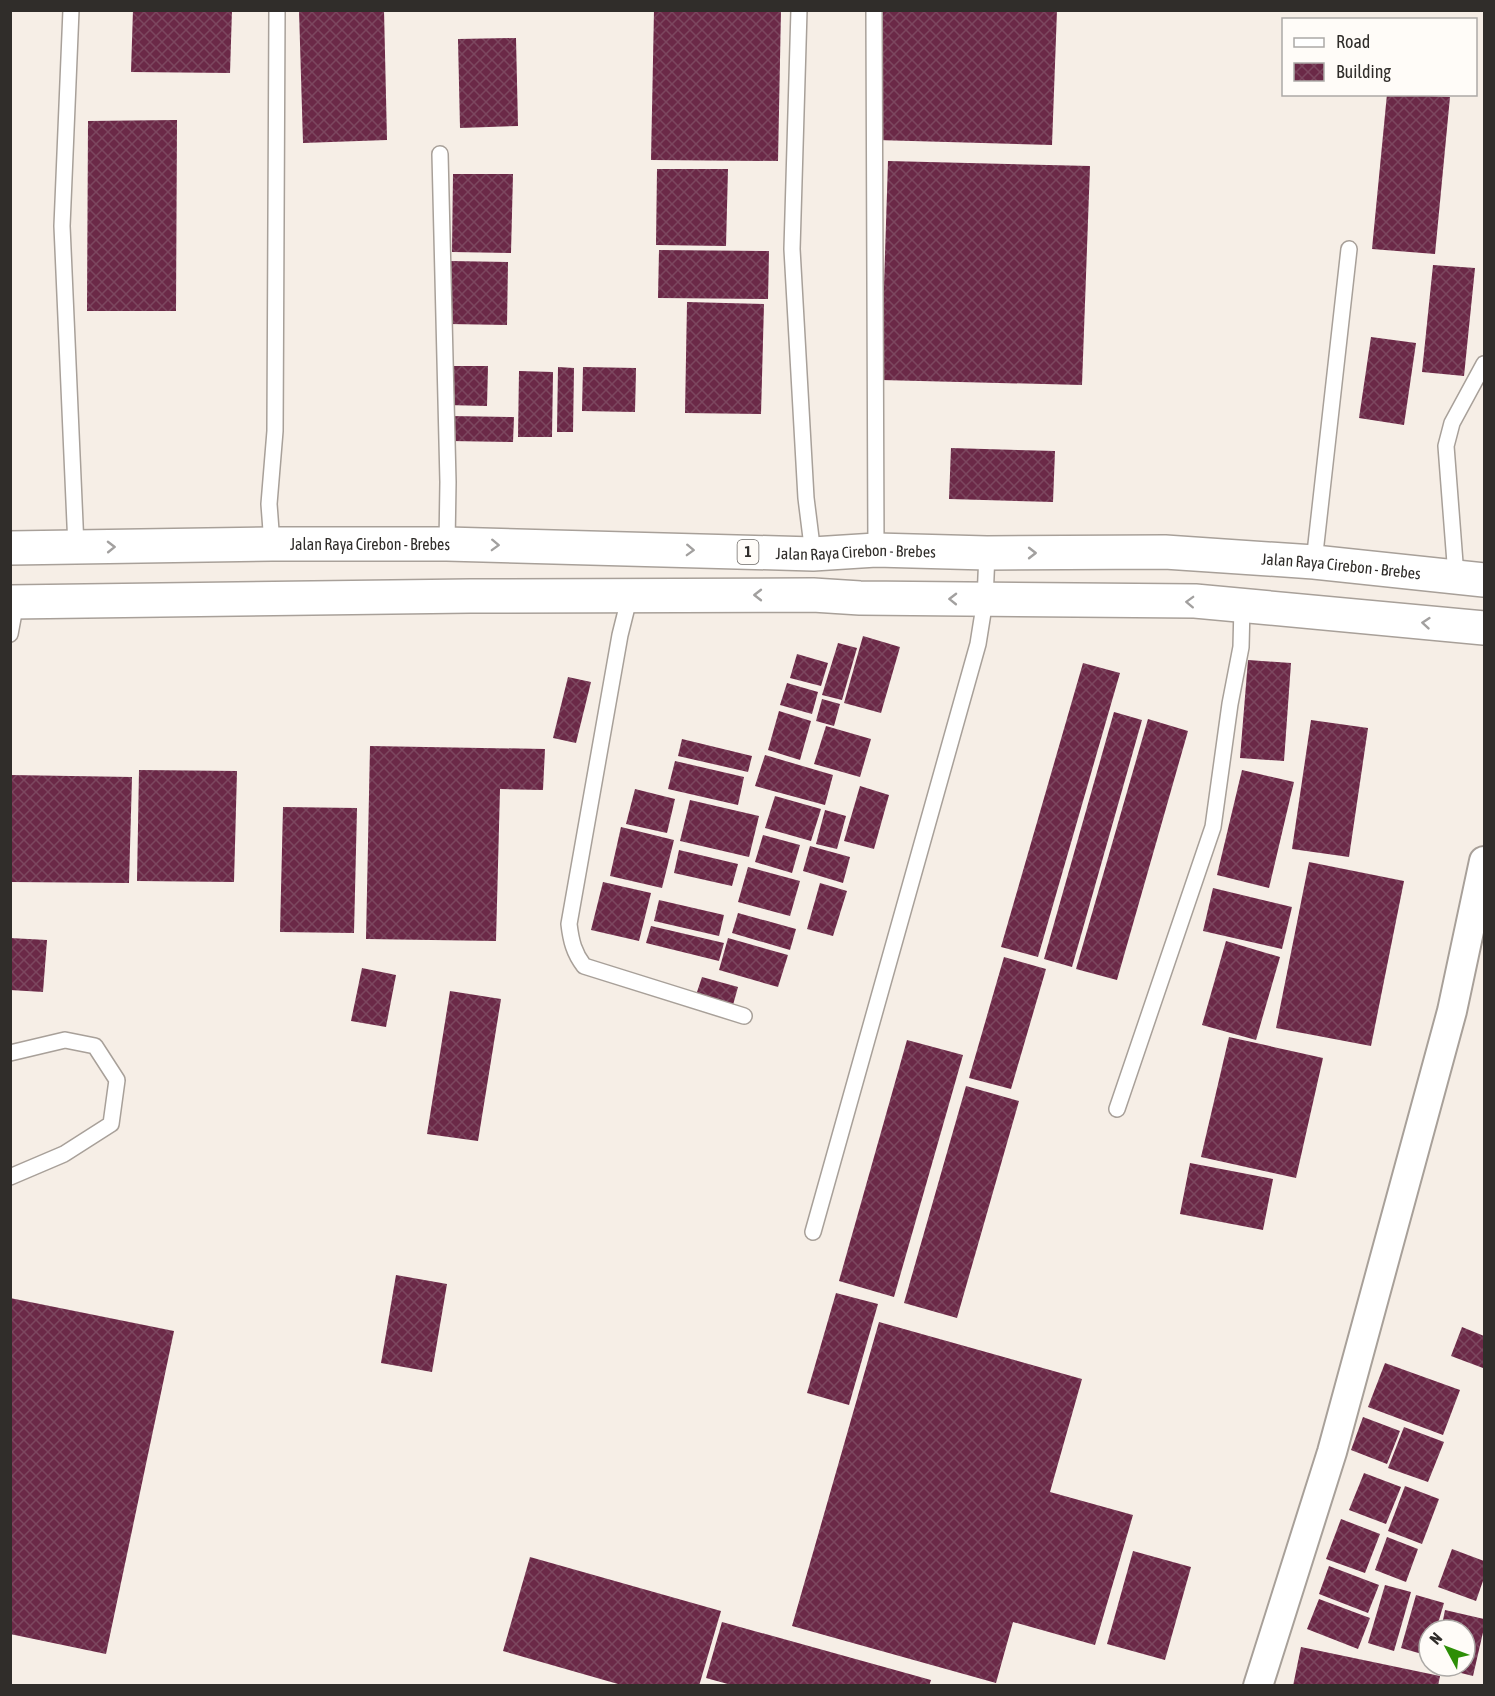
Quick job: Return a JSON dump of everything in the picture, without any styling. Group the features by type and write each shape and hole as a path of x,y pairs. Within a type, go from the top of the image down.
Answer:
{"highway":[{"name":"Jalan Raya Cirebon - Brebes","path":"10,548 447,544 813,554 876,550 987,553 1165,552 1314,562 1470,578"},
{"path":"813,554 813,595"},
{"path":"14,602 813,595 860,598 1195,602 1485,628"}],"street":[{"path":"1258,1686 1332,1452 1452,1011 1485,861"}],"lane":[{"path":"71,10 62,226 76,547"},
{"path":"272,544 269,504 275,431 277,10"},
{"path":"799,10 792,249 806,498 813,554"},
{"path":"874,10 876,550"},
{"path":"440,154 448,482 447,544"},
{"path":"1314,562 1349,249"},
{"path":"1470,578 1446,446 1452,423 1485,363"},
{"path":"813,1232 978,644 985,600 987,553"},
{"path":"630,595 620,635 568,924 571,942 584,966 744,1016"},
{"path":"10,634 14,602"},
{"path":"1118,1109 1213,827 1230,704 1241,647 1242,606"},
{"path":"10,1053 65,1040 95,1046 117,1080 111,1124 64,1154 10,1177"}],"building":[{"path":"133,10 232,10 230,73 131,72"},
{"path":"299,10 384,10 387,140 303,143"},
{"path":"654,10 781,10 778,161 651,160"},
{"path":"880,10 1057,10 1052,145 876,140"},
{"path":"516,38 518,126 460,128 458,39"},
{"path":"1387,96 1450,97 1435,254 1372,249"},
{"path":"177,120 176,311 87,311 88,121"},
{"path":"888,161 1090,166 1082,385 881,380"},
{"path":"657,169 728,169 726,246 656,245"},
{"path":"453,174 513,174 511,253 452,252"},
{"path":"659,250 769,251 768,299 658,298"},
{"path":"450,261 508,262 507,325 449,324"},
{"path":"1433,265 1475,268 1464,376 1422,372"},
{"path":"687,302 764,304 761,414 685,413"},
{"path":"1371,337 1416,343 1404,425 1359,418"},
{"path":"448,366 488,366 487,406 446,405"},
{"path":"558,367 574,368 573,432 557,432"},
{"path":"583,367 636,368 635,412 582,411"},
{"path":"519,371 553,372 552,437 518,437"},
{"path":"450,416 514,417 513,442 450,441"},
{"path":"951,448 1055,451 1053,502 949,499"},
{"path":"863,636 900,647 881,713 844,703"},
{"path":"838,643 857,648 842,700 822,695"},
{"path":"797,654 828,663 821,686 790,678"},
{"path":"1248,660 1291,663 1284,761 1240,758"},
{"path":"1083,663 1120,673 1038,957 1001,947"},
{"path":"568,677 591,682 576,743 553,738"},
{"path":"787,683 818,692 812,714 780,705"},
{"path":"822,699 840,704 834,726 816,721"},
{"path":"779,711 811,721 800,760 768,750"},
{"path":"1114,712 1142,720 1072,967 1044,959"},
{"path":"1148,719 1188,731 1117,980 1076,969"},
{"path":"1311,720 1368,728 1349,857 1292,849"},
{"path":"826,726 871,739 860,777 814,764"},
{"path":"682,739 752,756 748,772 678,756"},
{"path":"370,746 545,749 543,790 500,789 496,941 366,939"},
{"path":"765,755 833,775 825,805 755,786"},
{"path":"675,761 744,777 738,805 668,789"},
{"path":"139,770 237,771 234,882 137,881"},
{"path":"1242,770 1294,782 1269,888 1217,875"},
{"path":"10,775 132,777 129,883 10,882"},
{"path":"860,786 889,795 874,849 844,841"},
{"path":"635,789 675,799 667,833 626,824"},
{"path":"775,796 821,809 811,841 765,828"},
{"path":"690,800 759,816 749,857 680,841"},
{"path":"283,807 357,808 354,933 280,932"},
{"path":"825,810 846,816 837,849 816,844"},
{"path":"621,827 674,840 662,888 610,876"},
{"path":"763,835 800,845 792,873 755,862"},
{"path":"810,846 850,857 843,883 803,871"},
{"path":"679,850 738,864 732,886 674,873"},
{"path":"1309,862 1404,881 1371,1046 1276,1028"},
{"path":"748,867 800,881 790,916 738,902"},
{"path":"603,882 651,893 639,941 591,930"},
{"path":"820,883 847,891 833,936 807,929"},
{"path":"1213,888 1292,907 1282,949 1203,931"},
{"path":"659,900 724,915 719,936 654,921"},
{"path":"738,913 796,929 790,950 732,933"},
{"path":"651,926 724,943 719,961 646,943"},
{"path":"10,938 47,940 43,992 10,990"},
{"path":"728,938 788,955 778,987 719,970"},
{"path":"1226,941 1280,957 1256,1040 1202,1025"},
{"path":"1004,957 1046,969 1011,1089 969,1078"},
{"path":"362,968 396,975 386,1027 351,1021"},
{"path":"702,977 738,987 733,1005 696,995"},
{"path":"450,991 501,999 478,1141 427,1134"},
{"path":"1229,1037 1323,1058 1296,1178 1201,1157"},
{"path":"907,1040 963,1055 894,1297 839,1281"},
{"path":"966,1086 1019,1101 957,1318 904,1303"},
{"path":"1190,1163 1273,1179 1263,1230 1180,1214"},
{"path":"396,1275 447,1284 432,1372 381,1363"},
{"path":"836,1293 878,1304 849,1405 807,1393"},
{"path":"10,1298 174,1331 106,1654 10,1634"},
{"path":"879,1322 1082,1379 1050,1492 1133,1515 1095,1645 1013,1622 996,1683 792,1626"},
{"path":"1462,1327 1484,1336 1483,1368 1451,1356"},
{"path":"1385,1363 1460,1390 1443,1435 1368,1407"},
{"path":"1363,1417 1400,1431 1387,1464 1351,1450"},
{"path":"1404,1427 1444,1442 1428,1482 1388,1468"},
{"path":"1364,1473 1401,1487 1386,1524 1349,1510"},
{"path":"1405,1486 1439,1499 1422,1544 1388,1531"},
{"path":"1341,1519 1380,1534 1365,1573 1326,1559"},
{"path":"1387,1537 1418,1549 1406,1582 1375,1570"},
{"path":"1452,1549 1484,1561 1484,1578 1476,1601 1438,1587"},
{"path":"1133,1551 1191,1567 1165,1660 1107,1644"},
{"path":"530,1557 721,1611 699,1686 625,1686 503,1651"},
{"path":"1329,1566 1379,1585 1368,1613 1319,1594"},
{"path":"1385,1585 1411,1592 1394,1651 1368,1643"},
{"path":"1416,1595 1444,1603 1440,1618 1417,1618 1417,1653 1401,1648"},
{"path":"1319,1599 1370,1618 1358,1649 1307,1629"},
{"path":"1445,1610 1484,1619 1477,1659 1477,1618 1443,1618"},
{"path":"722,1622 931,1680 929,1686 735,1686 706,1678"},
{"path":"1301,1647 1417,1671 1417,1678 1440,1678 1438,1686 1293,1686"}]}
